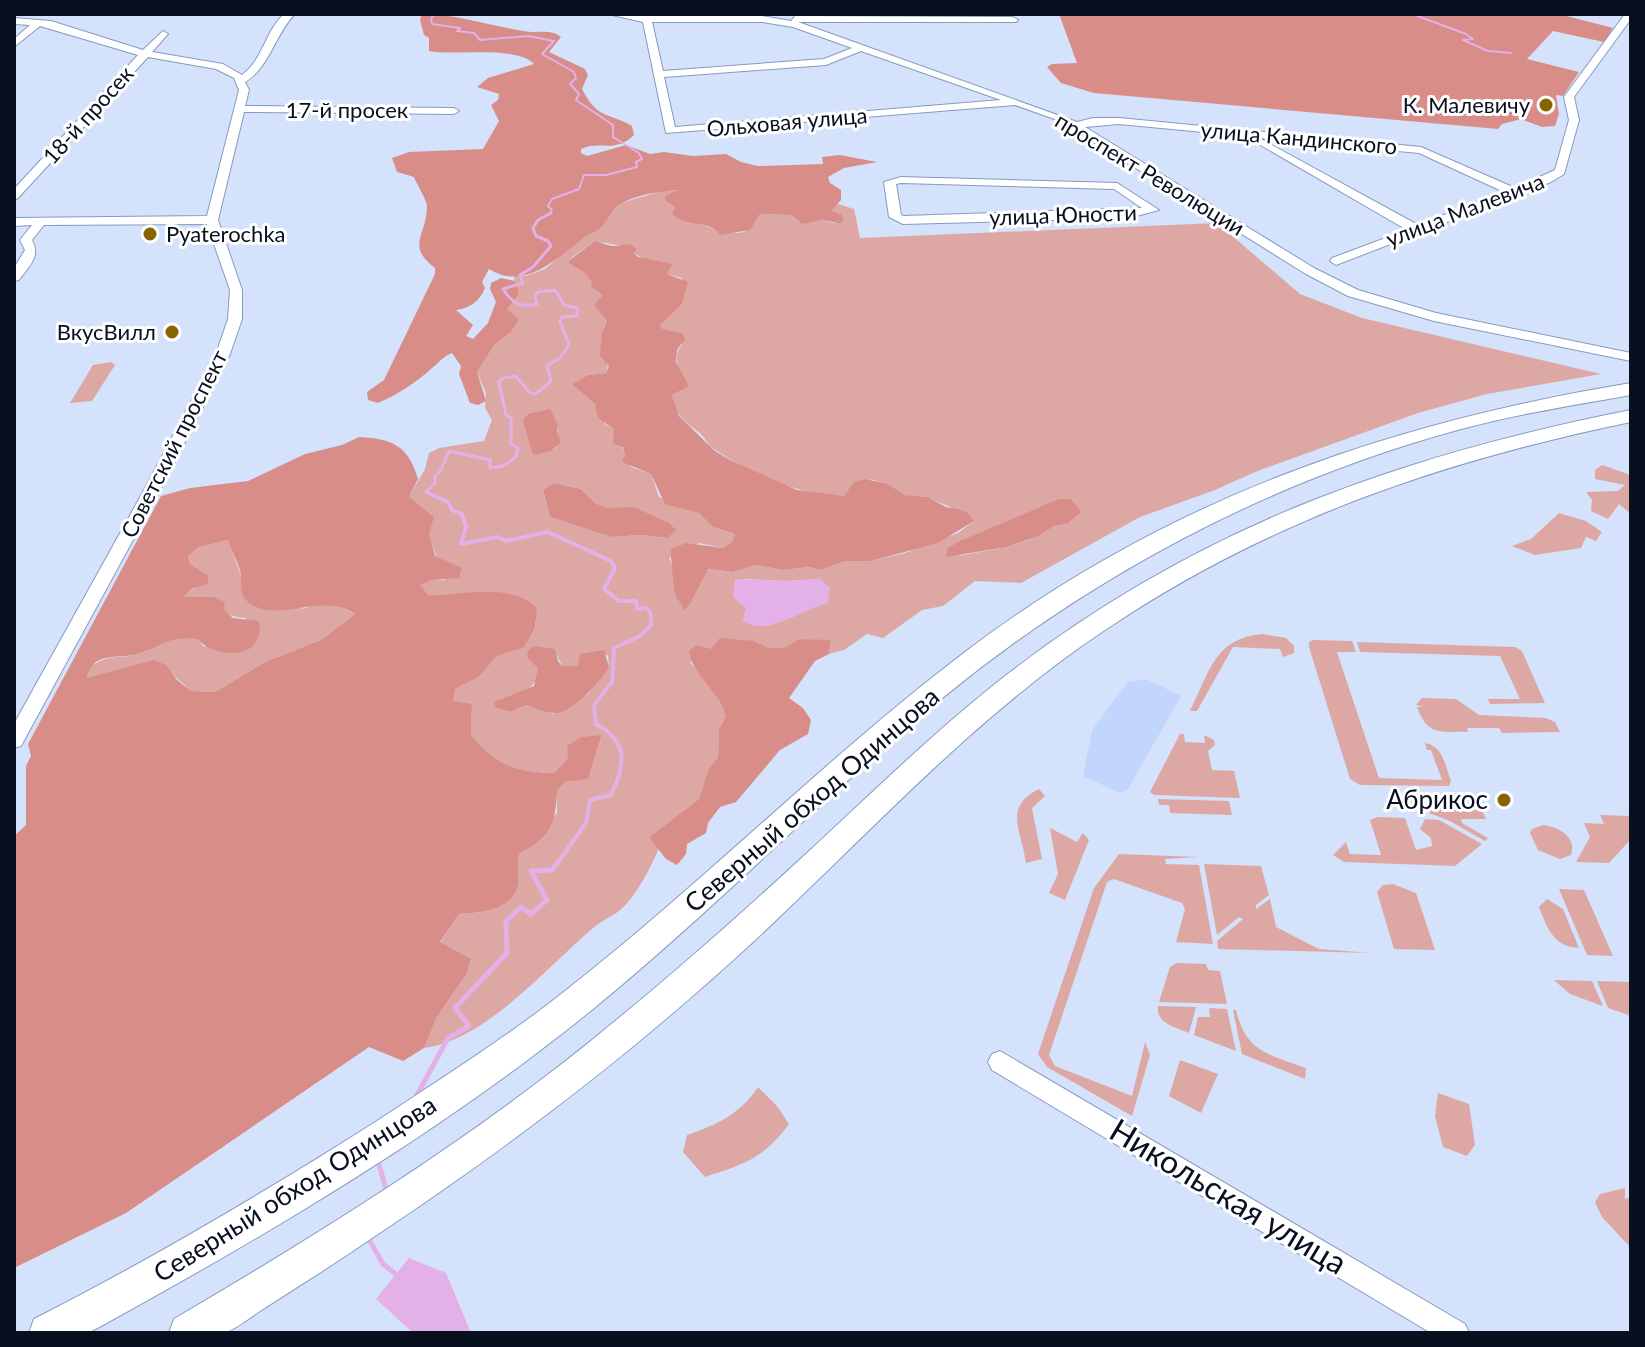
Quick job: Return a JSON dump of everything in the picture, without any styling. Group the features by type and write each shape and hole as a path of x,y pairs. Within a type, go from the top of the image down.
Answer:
{"highway":[{"name":"Северный обход Одинцова","path":"48,1333 202,1250 352,1157 513,1050 644,947 934,691 1017,627 1135,551 1231,502 1293,476 1452,424 1631,389"},
{"name":"Северный обход Одинцова","path":"188,1333 352,1231 546,1097 682,985 972,718 1053,653 1168,576 1261,527 1323,500 1430,462 1479,448 1631,416"}],"street":[{"path":"14,21 36,19 144,53 219,66 241,80 255,71 275,27 290,14"},
{"name":"проспект Революции","path":"613,14 647,19 762,19 786,22 862,47 1018,101 1077,126 1335,285 1393,307 1631,357"},
{"name":"улица Малевича","path":"1336,261 1560,172 1574,120 1569,97 1630,14"},
{"path":"14,44 36,19"},
{"name":"Ольховая улица","path":"647,19 670,131 1018,101"},
{"path":"786,22 801,19 1013,20"},
{"name":"18-й просек","path":"14,196 163,34"},
{"path":"658,74 826,62 862,47"},
{"name":"Советский проспект","path":"14,741 223,354 235,319 236,290 212,220 244,90 241,80"},
{"name":"17-й просек","path":"240,109 454,111"},
{"name":"улица Кандинского","path":"1077,126 1105,120 1421,150 1513,192"},
{"path":"1241,133 1415,229"},
{"name":"улица Юности","path":"944,181 1120,186 1153,210 1129,214 903,220 895,217 890,182 944,181"},
{"path":"14,222 212,220"},
{"path":"14,277 30,256 31,250 26,240 40,223"},
{"name":"Никольская улица","path":"1000,1062 1456,1333"}],"shaded area":[{"path":"422,14 461,18 529,32 548,32 561,37 549,52 585,69 588,75 582,89 593,106 632,126 634,135 620,144 581,149 581,153 587,156 626,145 650,154 726,154 758,166 823,164 822,157 840,155 877,162 844,168 828,177 830,183 841,190 841,200 831,211 842,215 843,221 840,223 821,220 802,224 791,215 760,214 750,230 720,235 710,227 684,221 672,214 675,207 666,201 665,196 679,190 651,193 624,202 598,230 538,270 514,277 489,269 482,282 485,288 477,301 456,310 473,325 466,336 473,339 488,323 496,302 490,289 491,283 501,278 515,281 519,294 507,309 519,319 511,332 495,344 477,372 486,401 478,405 470,403 459,374 461,366 452,353 392,396 378,403 368,400 367,392 384,380 435,274 435,268 426,260 419,246 426,216 425,199 414,177 397,172 392,158 409,152 483,149 499,121 491,105 498,100 499,94 477,87 488,78 534,64 526,58 500,53 429,51 429,38 424,35 420,20"},
{"path":"1059,14 1559,14 1613,28 1604,42 1553,31 1527,59 1579,72 1563,96 1556,95 1559,114 1555,126 1542,127 1521,119 1502,124 1498,129 1094,93 1061,83 1047,67 1077,63"},
{"path":"683,190 674,209 711,228 731,233 748,230 760,214 791,215 799,222 821,220 835,223 831,210 835,203 854,209 860,238 1217,223 1300,294 1362,318 1601,374 1487,394 1418,413 1255,472 1140,517 1021,583 975,581 943,606 922,610 883,638 867,634 844,650 829,654 831,641 799,639 786,647 769,648 754,641 711,649 690,662 723,703 726,716 719,729 718,757 708,770 699,799 649,837 659,848 637,890 619,911 593,928 492,1017 470,1032 424,1048 437,1017 467,973 471,960 440,943 459,914 494,909 515,894 519,881 519,853 557,813 557,791 565,782 588,778 602,736 581,737 554,773 507,765 471,735 472,705 452,701 455,689 479,677 497,656 514,648 535,628 536,622 491,592 429,597 419,585 432,580 445,580 428,534 409,497 425,469 429,453 439,448 484,441 492,420 485,408 486,393 477,372 495,344 511,332 519,319 507,309 515,287 514,276 526,276 545,269 582,238 599,229 621,203 662,191","holes":["595,241 637,249 634,253 645,260 673,264 667,274 682,278 682,304 659,324 663,329 682,333 677,360 688,386 672,395 673,402 682,417 714,449 762,476 794,488 844,496 859,481 874,480 903,495 929,498 974,521 958,533 905,553 871,561 845,561 821,570 809,567 783,570 756,565 733,572 707,569 695,594 675,594 676,576 669,558 699,543 723,548 732,542 735,534 713,527 700,513 659,497 651,474 631,467 614,429 605,424 595,404 573,384 588,375 606,373 607,367 602,343 607,321 595,305 604,295 585,273 567,262","550,413 558,425 556,448 533,455 528,434","554,483 581,489 606,509 634,507 668,522 667,538 640,535 611,537 550,517 543,491","1071,499 1082,512 1067,524 1054,526 1028,540 958,556","743,579 820,579 828,603 743,621 746,609","557,655 562,666 578,666 580,660 608,655 609,667 588,694 553,714 526,705 510,712 496,708 524,692 538,675 538,668"]},
{"path":"595,241 611,246 628,244 637,249 634,253 638,257 673,264 667,274 688,282 682,304 660,325 663,329 682,333 685,339 677,350 676,362 689,386 672,395 679,416 715,451 797,490 844,496 854,482 865,479 888,484 904,495 928,497 946,507 968,513 974,521 938,543 871,561 845,561 821,570 809,567 783,570 756,565 733,572 708,569 684,611 675,593 671,549 686,543 723,548 732,542 735,534 713,527 699,513 665,504 651,474 622,462 625,455 623,447 613,444 614,429 598,418 595,404 572,384 588,375 606,373 609,366 600,356 602,332 607,321 594,305 603,295 591,287 592,282 585,273 567,262"},
{"path":"111,362 115,365 92,401 70,403 93,365"},
{"path":"550,409 558,425 561,442 551,451 533,455 523,421 528,414"},
{"path":"359,437 382,440 398,446 409,459 418,479 409,497 434,517 429,534 435,556 462,568 459,578 432,580 420,585 429,596 500,593 514,595 537,608 535,628 524,647 497,656 479,677 455,689 453,701 472,704 471,735 507,765 554,773 568,758 567,746 581,737 602,735 588,779 565,782 557,791 555,813 549,829 537,842 519,853 515,894 494,909 459,914 440,942 471,959 467,973 437,1017 424,1048 403,1061 369,1047 126,1213 14,1268 14,836 26,825 26,766 31,756 28,744 161,496 190,488 248,481 305,454 342,445","holes":["228,540 240,572 242,594 257,607 283,610 328,605 355,614 321,640 267,661 215,692 191,691 177,680 166,665 154,660 87,678 90,669 100,660 137,654 171,641 197,639 216,651 227,653 248,649 255,643 259,621 233,618 225,611 224,602 214,597 184,597 193,588 208,584 208,575 190,564 188,556 199,547"]},
{"path":"1602,465 1628,474 1631,480 1631,514 1619,504 1608,519 1591,511 1592,500 1586,492 1618,491 1625,485 1595,479 1595,470"},
{"path":"554,483 581,489 595,503 606,508 634,507 668,522 676,530 668,538 640,535 611,537 550,517 543,490"},
{"path":"1059,499 1071,499 1082,512 1067,524 1054,526 1038,536 1007,547 946,557 948,548 958,542"},
{"path":"1559,513 1586,521 1602,532 1596,541 1586,537 1581,548 1535,555 1512,546 1531,539"},
{"path":"228,540 241,576 303,609 329,604 355,614 321,640 267,661 215,692 191,691 167,669 87,678 90,667 104,659 130,656 171,641 197,639 204,647 247,618 183,598 208,575 190,564 188,556 199,547"},
{"path":"735,579 820,579 830,588 828,603 773,624 751,625 743,620 746,609 733,597"},
{"path":"1263,634 1286,638 1294,646 1294,653 1283,657 1280,649 1233,647 1197,711 1190,711 1209,671 1224,650 1234,642"},
{"path":"720,638 754,641 769,648 786,647 799,639 831,640 829,654 815,661 789,698 803,708 811,720 808,734 780,750 736,802 720,807 708,823 706,833 687,844 686,854 677,865 666,859 649,837 699,799 708,770 718,757 719,729 726,716 718,699 695,668 689,651 696,645 711,649"},
{"path":"1352,641 1356,652 1337,652 1379,778 1442,780 1431,750 1427,750 1425,743 1436,748 1442,757 1451,781 1449,786 1360,785 1350,779 1309,647 1309,642"},
{"path":"1357,642 1515,647 1522,651 1545,703 1490,704 1488,699 1520,699 1500,656 1360,652"},
{"path":"534,646 555,649 562,666 578,666 580,654 604,650 609,667 586,695 564,711 548,713 526,705 510,712 496,708 494,702 534,686 538,668 527,657"},
{"path":"1146,679 1181,696 1128,789 1120,793 1083,776 1092,730 1128,682"},
{"path":"1422,698 1456,699 1479,715 1546,718 1555,722 1560,732 1502,733 1499,728 1467,728 1468,732 1442,732 1431,728 1421,717 1417,707 1424,707 1416,705"},
{"path":"1180,734 1184,734 1185,742 1205,743 1204,735 1214,740 1215,745 1208,751 1212,770 1234,771 1240,798 1154,795 1150,792"},
{"path":"1039,789 1045,796 1032,808 1042,859 1026,863 1018,829 1018,811 1021,803"},
{"path":"1158,799 1229,801 1232,815 1170,813 1169,805 1159,805"},
{"path":"1432,809 1482,810 1486,819 1461,819 1462,823 1488,838 1485,841 1429,813"},
{"path":"1600,815 1631,816 1631,839 1609,863 1576,862 1590,837 1584,823 1604,824"},
{"path":"1378,817 1405,818 1416,850 1432,846 1431,838 1420,829 1425,819 1439,820 1482,844 1455,866 1344,862 1333,855 1346,842 1350,854 1381,855 1370,820"},
{"path":"1543,825 1555,828 1569,838 1571,855 1560,859 1538,850 1530,833"},
{"path":"1050,828 1077,842 1083,833 1089,840 1065,900 1049,893 1058,874"},
{"path":"1119,854 1198,857 1165,859 1166,864 1199,865 1213,944 1176,942 1185,909 1182,903 1114,879 1107,882 1049,1055 1055,1066 1132,1096 1145,1042 1150,1055 1132,1116 1047,1067 1038,1054 1094,888"},
{"path":"1204,864 1261,866 1269,895 1256,905 1256,909 1270,899 1276,927 1319,949 1371,953 1218,949 1217,941 1243,919 1239,917 1217,935"},
{"path":"1393,884 1416,893 1435,950 1394,949 1377,892 1383,885"},
{"path":"1559,889 1584,890 1613,956 1587,955"},
{"path":"1547,899 1563,909 1579,948 1563,944 1549,929 1539,907"},
{"path":"1177,963 1206,964 1208,970 1220,971 1227,1004 1159,1002 1170,967"},
{"path":"1554,980 1592,981 1603,1006 1570,994"},
{"path":"1597,981 1631,982 1631,1016 1608,1008"},
{"path":"1158,1006 1196,1007 1189,1033 1163,1021"},
{"path":"1209,1008 1227,1009 1236,1051 1194,1035 1198,1017 1210,1017"},
{"path":"1233,1010 1236,1010 1246,1035 1260,1050 1306,1068 1305,1079 1242,1054"},
{"path":"1180,1060 1218,1074 1201,1113 1169,1096"},
{"path":"758,1087 789,1124 762,1153 705,1177 683,1152 687,1135 727,1117 743,1105"},
{"path":"1438,1093 1469,1104 1475,1145 1467,1156 1443,1147 1435,1116"},
{"path":"1625,1188 1625,1199 1631,1197 1631,1248 1602,1217 1595,1202 1600,1194"},
{"path":"409,1258 446,1273 471,1333 410,1333 376,1299"}],"waterway":[{"path":"436,14 431,18 432,24 460,28 457,31 474,33 480,40 528,36 554,41 542,54 574,72 576,78 570,84 579,94 576,100 613,125 613,137 639,153 642,159 636,162 637,167 606,175 584,175 579,189 552,199 548,206 552,210 550,214"},
{"path":"1412,14 1466,34 1473,39 1463,40 1488,51 1511,53"},
{"path":"432,495 426,492 435,483 435,476 440,472 449,451 490,460 490,468 503,466 516,457 518,448 511,444 511,418 506,415 499,382 503,378 516,376 530,393 536,394 551,381 547,366 561,357 569,344 560,322 562,317 577,316 577,308 564,305 555,290 538,292 535,296 537,304 521,305 503,289 523,283 520,275 533,267 551,246 548,241 536,236 533,228 538,220 550,214"},
{"path":"432,495 448,502 452,510 462,514 466,527 461,544 498,537 506,541 548,532 611,561 615,568 604,589 619,601 636,601 637,609 647,608 651,614 651,625 640,636 614,648 612,682 594,705 596,724 619,746 621,763 616,784 611,795 590,800 586,823 556,865"},
{"path":"432,495 436,497"},
{"path":"416,1097 448,1038 469,1026 455,1008 507,953 506,921 521,907 531,914 547,900 531,871 552,870 557,863"},
{"path":"377,1158 387,1192"},
{"path":"367,1236 383,1264 398,1276"}],"place":[{"name":"К. Малевичу","path":"1546,105"},
{"name":"Pyaterochka","path":"150,234"},
{"name":"ВкусВилл","path":"172,332"},
{"name":"Абрикос","path":"1504,800"}]}
